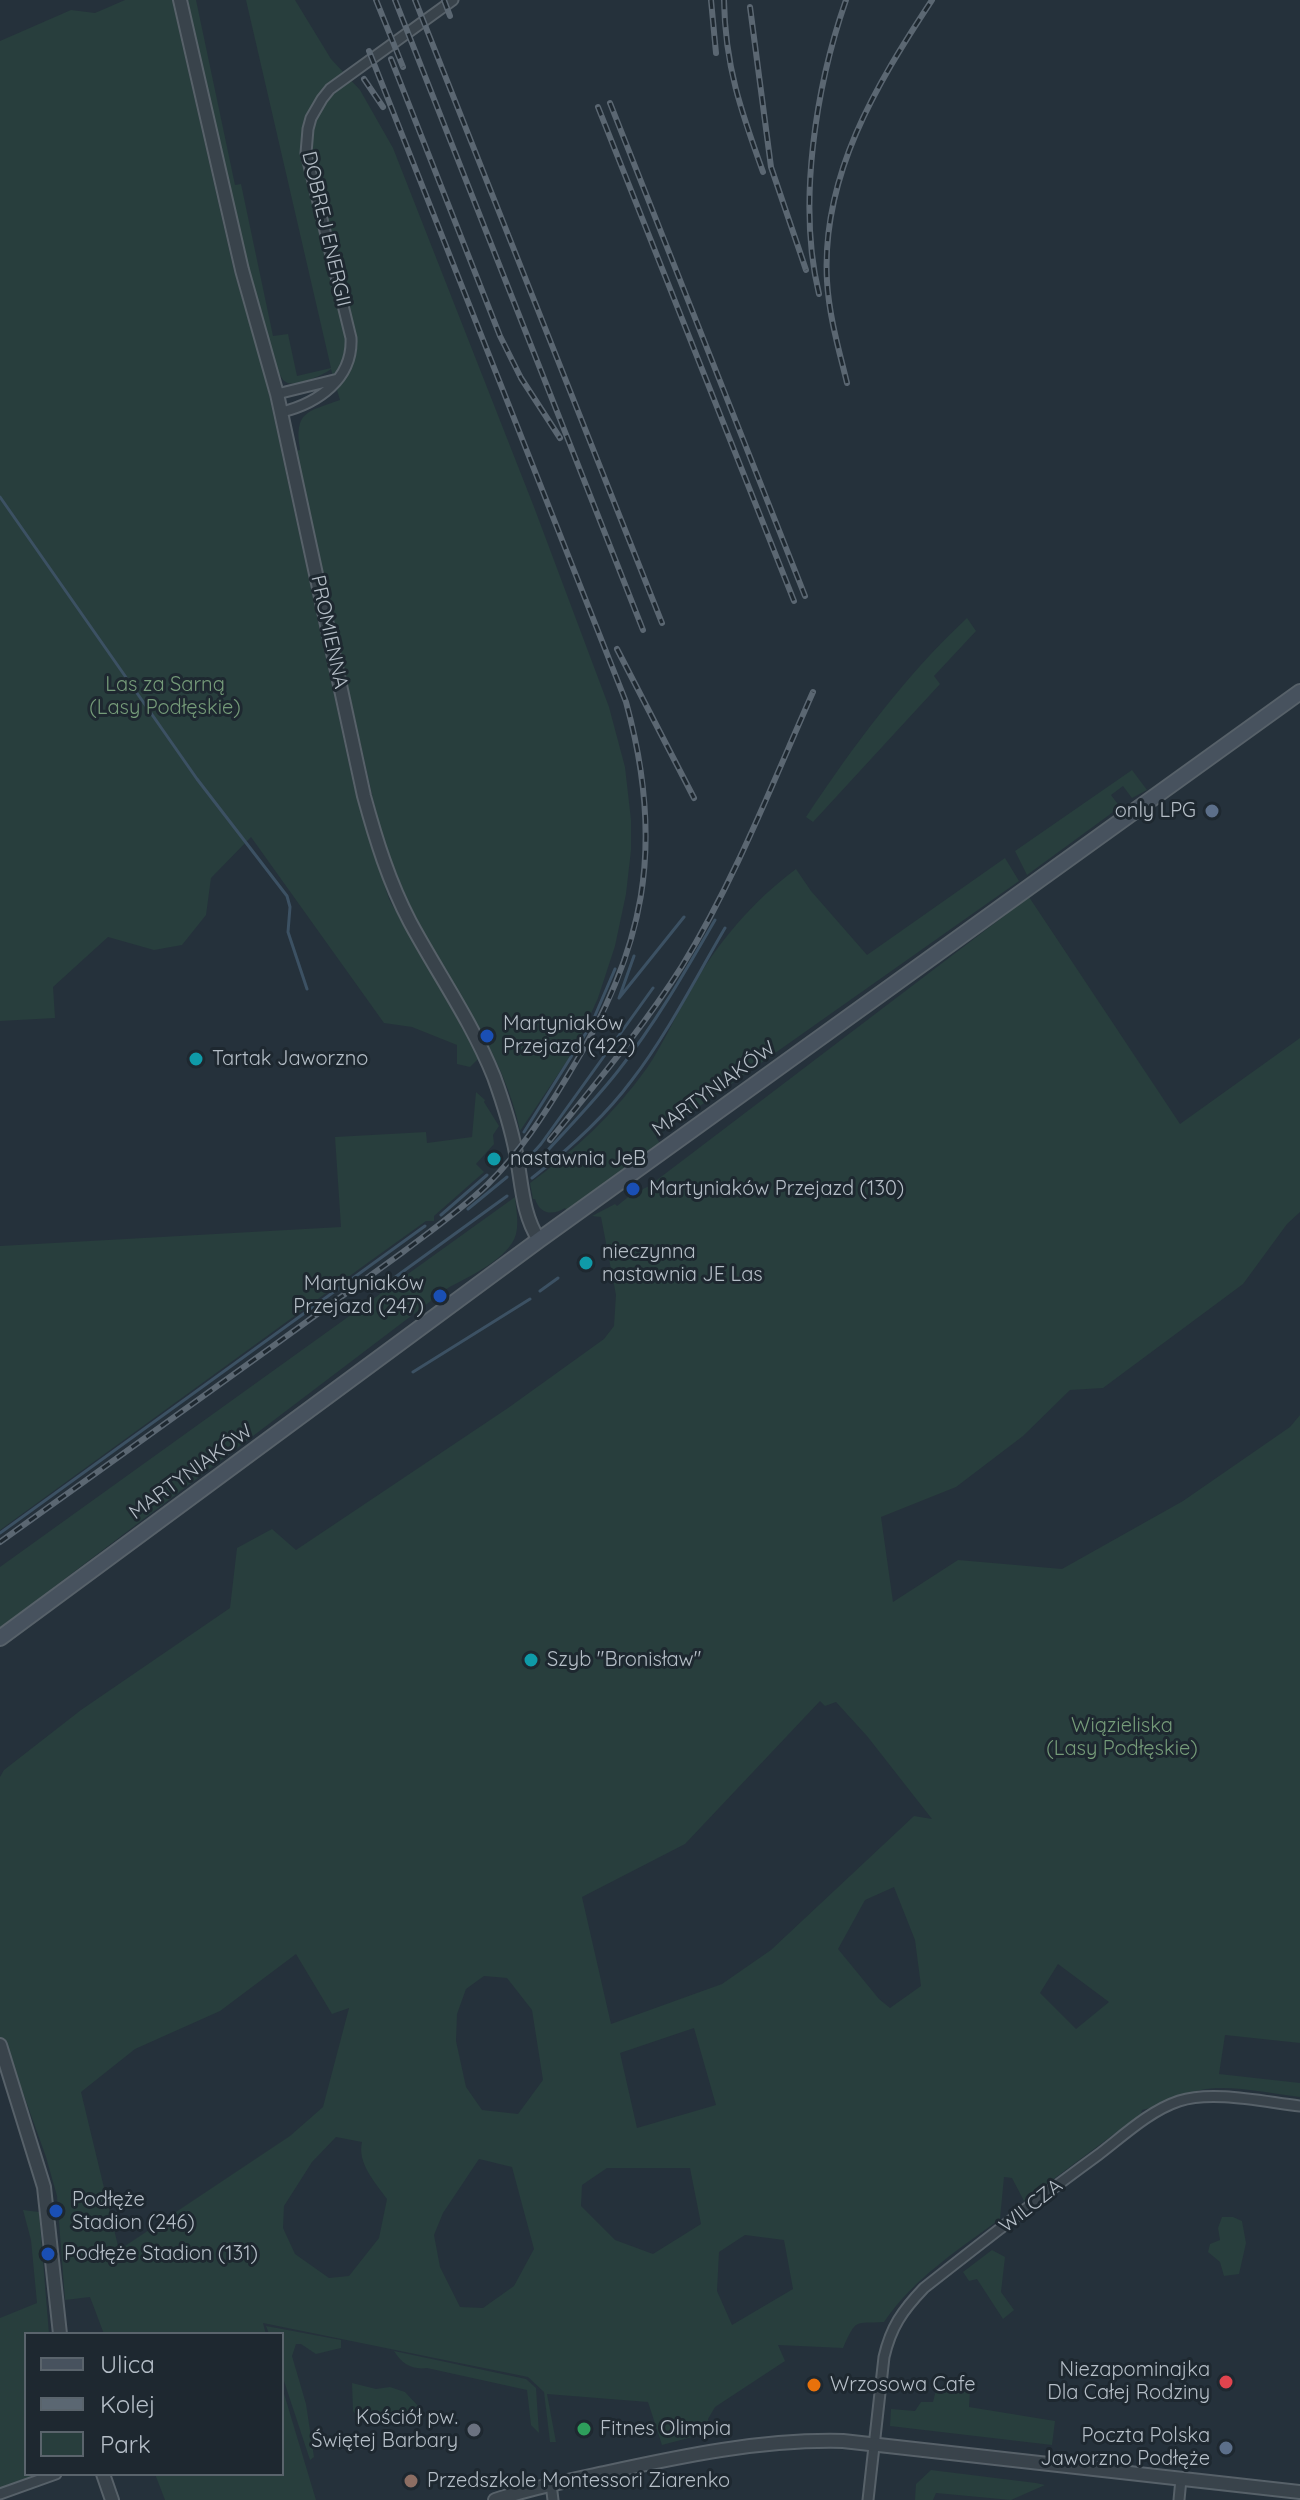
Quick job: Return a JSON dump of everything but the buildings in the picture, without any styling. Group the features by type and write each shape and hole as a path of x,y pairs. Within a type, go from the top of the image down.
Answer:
{"main road":[{"name":"MARTYNIAKÓW","path":"0,1638 539,1240 1300,692"}],"street":[{"name":"PROMIENNA","path":"180,0 242,270 282,412 376,840 409,920 474,1031 493,1075 510,1126 529,1223 539,1240"},
{"name":"DOBREJ ENERGII","path":"338,379 348,365 351,338 309,168 306,153 308,129 316,108 330,89 453,0"},
{"path":"277,394 338,379"},
{"path":"282,412 325,393 338,379"},
{"path":"0,2045 44,2187 60,2332"},
{"name":"WILCZA","path":"868,2500 884,2357 891,2330 913,2300 1081,2167 1166,2107 1205,2097 1300,2106"},
{"path":"495,2500 551,2484 782,2441 843,2441 1300,2492"},
{"path":"0,2494 50,2476"},
{"path":"104,2476 112,2500"},
{"path":"1179,2500 1181,2479"},
{"path":"551,2484 553,2500"}],"green space":[{"name":"Las za Sarną (Lasy Podłęskie)","path":"125,0 172,0 234,271 265,376 354,787 389,899 477,1054 478,1059 470,1067 457,1064 457,1045 412,1027 384,1023 251,837 211,878 206,915 182,945 154,950 108,937 53,987 55,1018 0,1021 0,41 71,10 95,13"},
{"path":"188,0 196,0 235,185 241,184 273,336 288,334 297,376 331,368 246,0 295,0 331,59 360,90 393,148 609,707 625,767 631,820 626,894 615,946 598,998 567,1061 520,1131 513,1103 491,1051 415,915 380,830 295,451 300,450 299,427 305,415 340,400 331,369 309,380 290,383 286,382 275,363 246,267"},
{"path":"967,618 976,631 934,676 940,684 813,822 806,817 881,713 922,664"},
{"path":"1132,770 1147,790 1132,798 1123,786 1111,795 1120,807 1027,875 1015,851"},
{"path":"1005,858 1019,881 656,1137 661,1145 567,1211 565,1208 547,1212 533,1199 530,1183 608,1116 635,1085 702,971 725,939 751,908 796,869 811,891 867,955"},
{"name":"Wiązieliska (Lasy Podłęskie)","path":"1029,897 1180,1124 1300,1038 1300,1212 1287,1224 1243,1284 1103,1388 1070,1390 1023,1436 956,1487 881,1517 893,1602 958,1560 1062,1569 1183,1501 1290,1427 1300,1415 1300,2043 1225,2035 1219,2074 1300,2083 1300,2097 1224,2088 1193,2092 1142,2110 1141,2114 1024,2201 1012,2178 1004,2177 1000,2219 923,2278 884,2322 858,2324 843,2348 778,2345 785,2361 715,2407 708,2419 711,2432 662,2445 648,2402 547,2394 556,2442 550,2442 544,2392 528,2377 263,2323 265,2332 103,2332 90,2297 65,2300 57,2196 13,2065 0,2067 0,1777 4,1770 81,1710 230,1608 237,1548 272,1529 296,1550 508,1408 604,1339 614,1326 616,1295 601,1217 592,1216 615,1204 617,1206 638,1189 635,1193 649,1186","holes":["820,1701 825,1706 836,1702 932,1819 914,1816 771,1950 722,1984 611,2024 582,1897 685,1844","894,1887 915,1940 921,1986 890,2008 838,1949 865,1900","296,1954 332,2014 349,2008 323,2107 290,2136 119,2250 81,2092 135,2049 220,2011","1058,1964 1109,2002 1076,2029 1040,1993","484,1976 507,1978 532,2010 543,2080 518,2114 482,2110 466,2087 456,2041 457,2014 466,1989","694,2028 716,2105 637,2128 620,2053","336,2137 362,2142 365,2165 387,2199 379,2238 349,2276 329,2278 295,2254 283,2228 284,2206 312,2162","479,2159 512,2167 534,2249 514,2286 483,2308 460,2307 440,2267 434,2235 443,2213","607,2168 690,2168 701,2224 653,2254 615,2240 581,2206 582,2185","745,2235 784,2240 793,2289 732,2325 717,2291 719,2252"]},
{"path":"476,1092 485,1100 499,1126 493,1135 494,1144 476,1164 484,1172 434,1216 434,1221 426,1221 0,1530 0,1246 341,1227 335,1137 426,1132 427,1143 472,1137"},
{"path":"515,1197 516,1234 497,1259 448,1288 0,1628 0,1567"},
{"path":"23,2210 39,2212 49,2332 24,2332 24,2476 39,2476 0,2489 0,2318 37,2303 31,2240"},
{"path":"1222,2217 1242,2221 1246,2243 1239,2274 1224,2276 1220,2262 1208,2252 1210,2244 1220,2240 1218,2228"},
{"path":"992,2250 1005,2257 1001,2292 1014,2310 1003,2319 977,2279 969,2281 963,2272"},
{"path":"266,2326 341,2340 341,2348 316,2354 296,2344 292,2356 306,2404 314,2457 310,2460 284,2381 284,2332 268,2332"},
{"path":"394,2351 526,2379 536,2388 539,2433 531,2425 527,2390 412,2367"},
{"path":"352,2383 376,2389 390,2387 405,2392 418,2406 405,2413 361,2421 353,2411"},
{"path":"936,2390 970,2392 969,2407 1055,2421 1052,2445 890,2426 891,2409 915,2411 921,2402 933,2402"},
{"path":"284,2394 316,2500 165,2500 156,2476 284,2476"},
{"path":"931,2470 1045,2485 1011,2500 936,2493 933,2500 915,2500 916,2484"}],"waterway":[{"path":"0,497 197,779 287,896 290,907 288,932 307,989"},
{"path":"634,956 619,998 684,917"},
{"path":"548,1150 632,1053 715,920"},
{"path":"532,1178 585,1132 632,1080 669,1025 725,928"},
{"path":"524,1132 591,1025 615,969"},
{"path":"532,1154 653,988"},
{"path":"441,1215 487,1175"},
{"path":"468,1209 507,1177"},
{"path":"383,1286 507,1196"},
{"path":"0,1533 425,1226"},
{"path":"540,1291 558,1278"},
{"path":"413,1372 530,1299"}],"railway":[{"path":"376,0 403,67"},
{"path":"395,0 643,630"},
{"path":"415,0 662,623"},
{"path":"444,0 450,16"},
{"path":"711,0 716,53"},
{"path":"724,0 727,46 736,88 763,172"},
{"path":"819,294 810,222 813,146 826,70 846,0"},
{"path":"847,383 828,294 827,242 833,205 856,133 891,65 932,0"},
{"path":"750,7 771,167 806,270"},
{"path":"0,1542 403,1252 488,1184 531,1133 594,1031 615,986 641,897 645,804 626,702 369,51"},
{"path":"391,59 500,336 521,378 560,438"},
{"path":"364,79 383,107"},
{"path":"610,103 805,596"},
{"path":"598,107 794,601"},
{"path":"617,649 694,798"},
{"path":"550,1140 635,1033 682,966 736,866 813,692"}],"place":[{"name":"only LPG","path":"1212,811"},
{"name":"Martyniaków Przejazd (422)","path":"487,1036"},
{"name":"Tartak Jaworzno","path":"196,1059"},
{"name":"nastawnia JeB","path":"494,1159"},
{"name":"Martyniaków Przejazd (130)","path":"633,1189"},
{"name":"nieczynna nastawnia JE Las","path":"586,1263"},
{"name":"Martyniaków Przejazd (247)","path":"440,1296"},
{"name":"Szyb \"Bronisław\"","path":"531,1660"},
{"name":"Podłęże Stadion (246)","path":"56,2211"},
{"name":"Podłęże Stadion (131)","path":"48,2254"},
{"name":"Niezapominajka Dla Całej Rodziny","path":"1226,2382"},
{"name":"Wrzosowa Cafe","path":"814,2385"},
{"name":"Fitnes Olimpia","path":"584,2429"},
{"name":"Kościół pw. Świętej Barbary","path":"474,2430"},
{"name":"Poczta Polska Jaworzno Podłęże","path":"1226,2448"},
{"name":"Przedszkole Montessori Ziarenko","path":"411,2481"}]}
